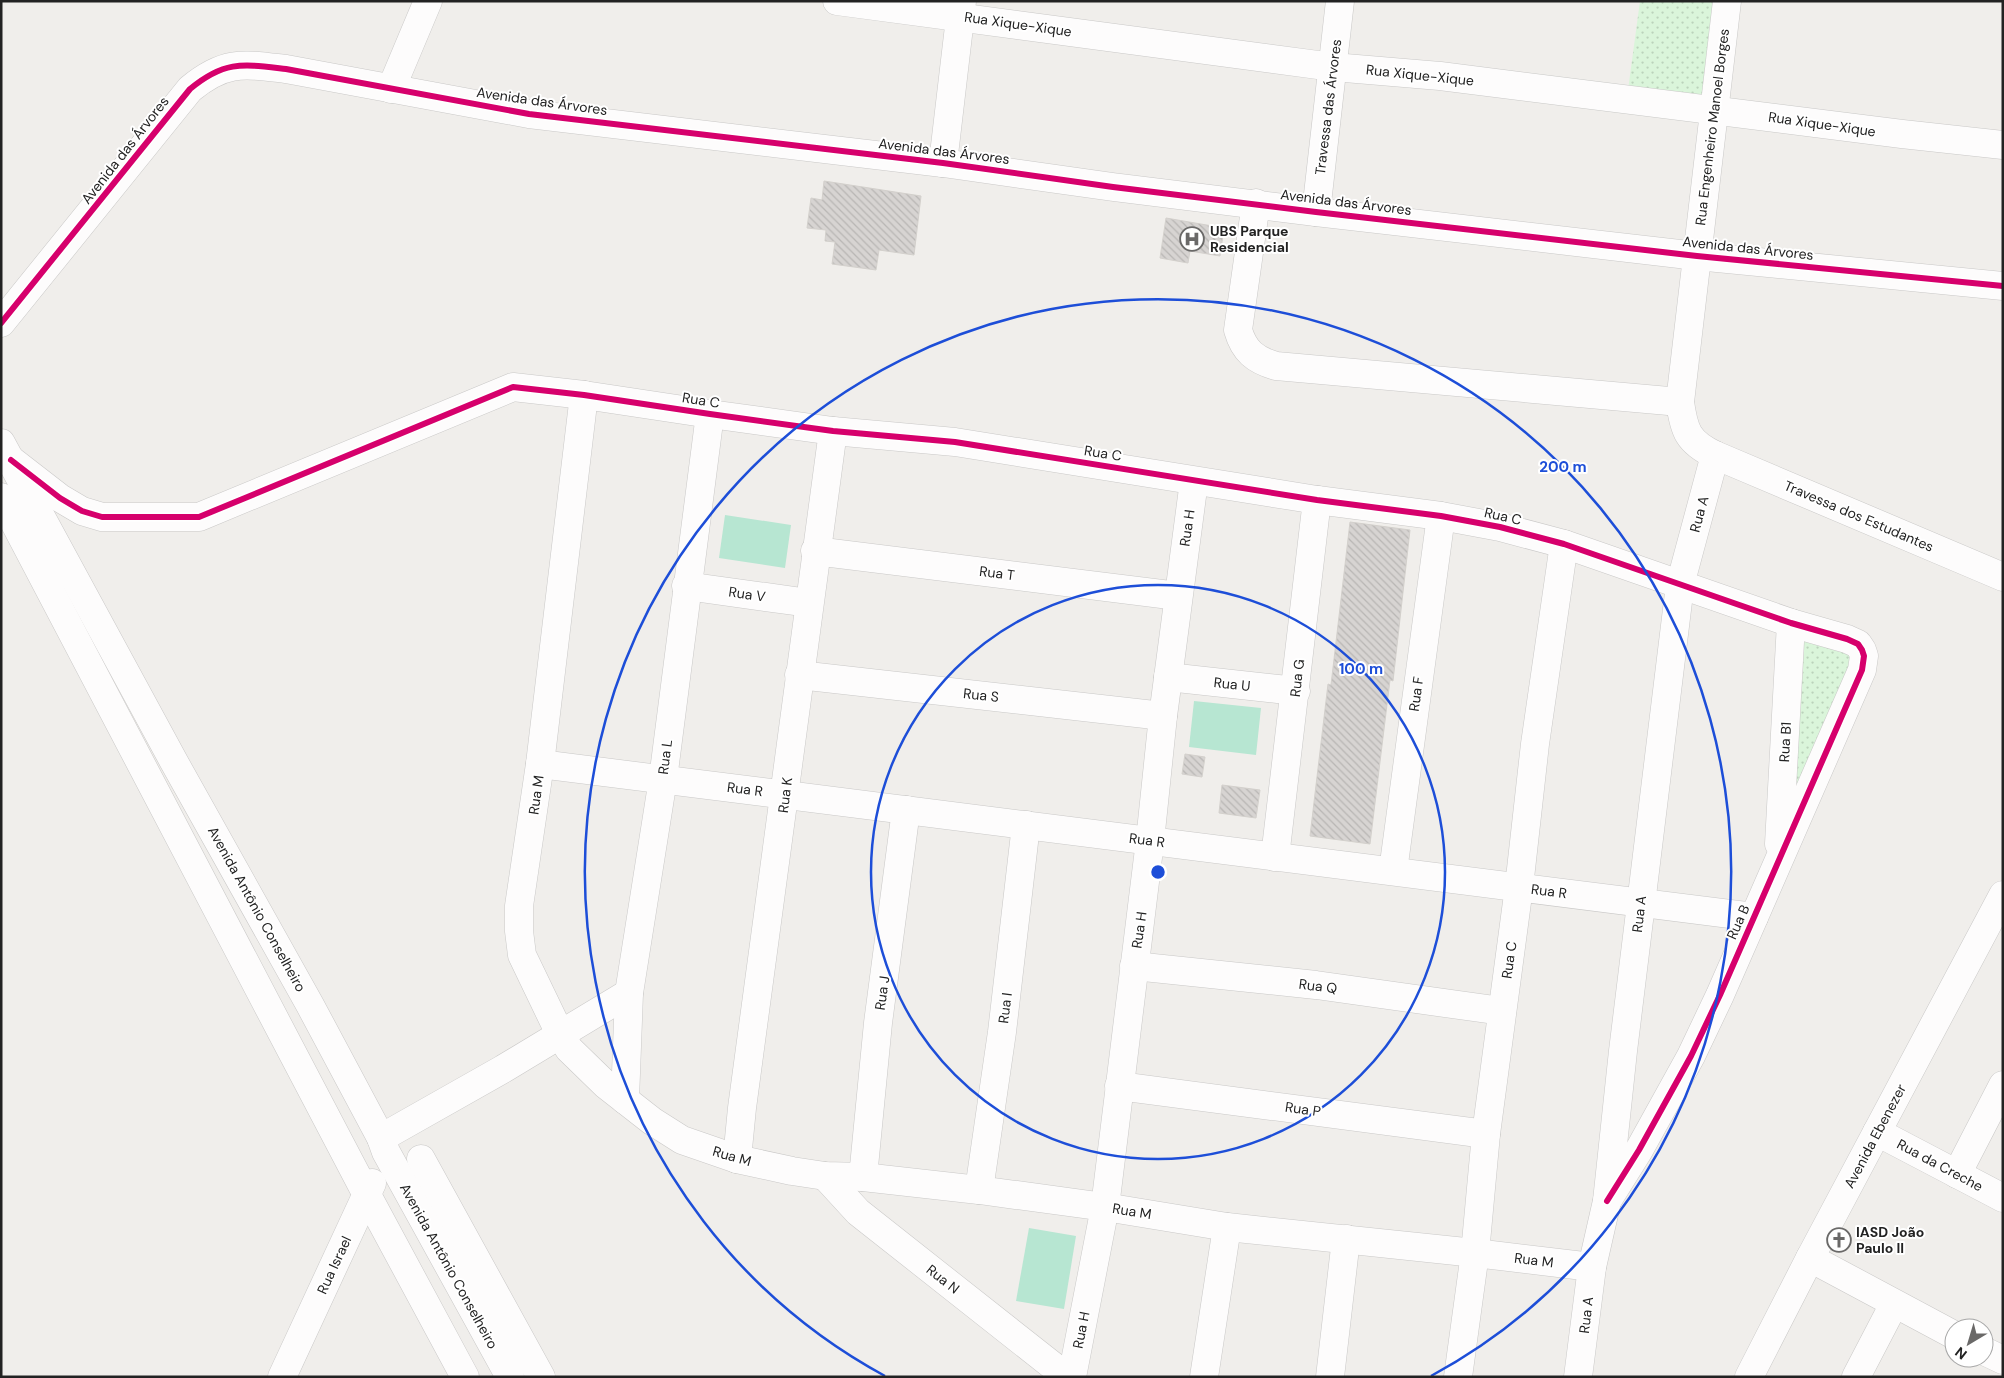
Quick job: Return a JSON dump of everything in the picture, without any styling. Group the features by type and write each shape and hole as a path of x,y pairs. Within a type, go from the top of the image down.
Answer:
{"street":[{"path":"391,89 428,1"},
{"name":"Rua Xique-Xique","path":"837,1 961,9 1333,67 1440,76 2003,145"},
{"name":"Travessa das Árvores","path":"1316,212 1340,1"},
{"name":"Rua Engenheiro Manoel Borges","path":"1680,402 1727,1"},
{"path":"943,163 961,9"},
{"name":"Avenida das Árvores","path":"1,323 190,89 204,77 220,69 248,64 286,68 529,114 943,163 1113,187 1256,203 1316,212 1697,256 2003,286"},
{"path":"1256,203 1238,330 1242,343 1250,352 1266,363 1276,366 1680,402"},
{"name":"Rua C","path":"6,451 60,498 82,511 102,517 199,518 513,387 584,395 833,431 955,442 1317,500 1441,516 1500,527 1564,544 1791,623 1825,632 1858,644"},
{"name":"Rua M","path":"584,395 540,764 519,906 519,931 522,955 560,1034 569,1048 606,1085 652,1121 682,1140 737,1159 792,1171 825,1176 863,1177 979,1190 1104,1206 1227,1227 1592,1267"},
{"name":"Travessa dos Estudantes","path":"1680,402 1682,419 1694,443 1715,455 2003,577"},
{"name":"Rua L","path":"625,1100 629,993 663,779 686,586 710,414"},
{"name":"Rua K","path":"737,1159 799,675 833,431"},
{"name":"Avenida Antônio Conselheiro","path":"6,451 173,760 310,1005 510,1377"},
{"name":"Rua A","path":"1578,1377 1592,1267 1607,1201 1640,903 1680,585 1715,455"},
{"name":"Rua H","path":"1072,1377 1104,1206 1150,841 1163,716 1194,481"},
{"path":"1,497 367,1195 465,1377"},
{"name":"Rua G","path":"1275,856 1296,692 1317,500"},
{"name":"Rua F","path":"1393,871 1441,516"},
{"name":"Rua C","path":"1458,1377 1476,1253 1486,1134 1535,744 1564,544"},
{"name":"Rua T","path":"816,551 1178,596"},
{"name":"Rua V","path":"686,586 809,603"},
{"name":"Rua B1","path":"1778,861 1791,623"},
{"name":"Rua B","path":"1607,1201 1639,1150 1691,1056 1754,917 1862,670 1864,653 1858,644"},
{"name":"Rua S","path":"799,675 1163,716"},
{"name":"Rua U","path":"1168,678 1296,692"},
{"name":"Rua R","path":"540,764 1754,917"},
{"name":"Rua J","path":"863,1177 878,1023 906,810"},
{"name":"Rua I","path":"979,1190 1002,1032 1026,825"},
{"name":"Avenida Ebenezer","path":"1750,1377 1810,1258 2003,895"},
{"name":"Rua Q","path":"1134,966 1316,985 1502,1011"},
{"path":"384,1145 503,1069 629,993"},
{"path":"1957,1174 2003,1085"},
{"name":"Rua P","path":"1119,1086 1292,1107 1486,1134"},
{"name":"Rua da Creche","path":"1877,1132 2003,1198"},
{"name":"Rua Israel","path":"282,1377 367,1195 384,1145"},
{"path":"421,1159 541,1377"},
{"name":"Rua N","path":"825,1176 858,1212 1067,1377"},
{"path":"1204,1377 1227,1227"},
{"path":"1330,1377 1346,1239"},
{"path":"1810,1258 1944,1330"},
{"path":"1856,1377 1894,1304"}],"green space":[{"path":"1640,1 1720,1 1706,101 1628,90"},
{"path":"725,515 791,525 785,568 719,558"},
{"path":"1800,634 1856,651 1784,818"},
{"path":"1194,701 1261,708 1256,755 1189,747"},
{"path":"1029,1228 1076,1236 1064,1309 1016,1301"}],"building":[{"path":"824,181 921,196 914,255 879,250 876,270 832,264 835,242 825,241 826,230 807,228 811,198 822,200"},
{"name":"UBS Parque Residencial","path":"1166,218 1224,228 1220,256 1190,251 1188,263 1160,258"},
{"path":"1350,522 1410,530 1393,681 1390,680 1370,844 1310,836 1328,684 1331,685"},
{"path":"1185,754 1205,757 1202,777 1182,774"},
{"path":"1222,785 1260,790 1256,818 1219,813"}],"cycle path":[{"path":"1,323 190,89 214,73 235,66 246,65 286,69 529,114 943,163 1113,187 1316,212 1697,256 2003,286"},
{"path":"11,460 60,498 82,511 102,517 199,517 513,387 584,395 833,431 955,442 1317,500 1441,516 1500,527 1564,544 1791,623 1858,644 1864,656 1862,670 1720,995 1691,1056 1639,1150 1607,1201"}],"place":[{"name":"UBS Parque Residencial","path":"1192,239"},
{"name":"IASD João Paulo II","path":"1839,1240"}]}
